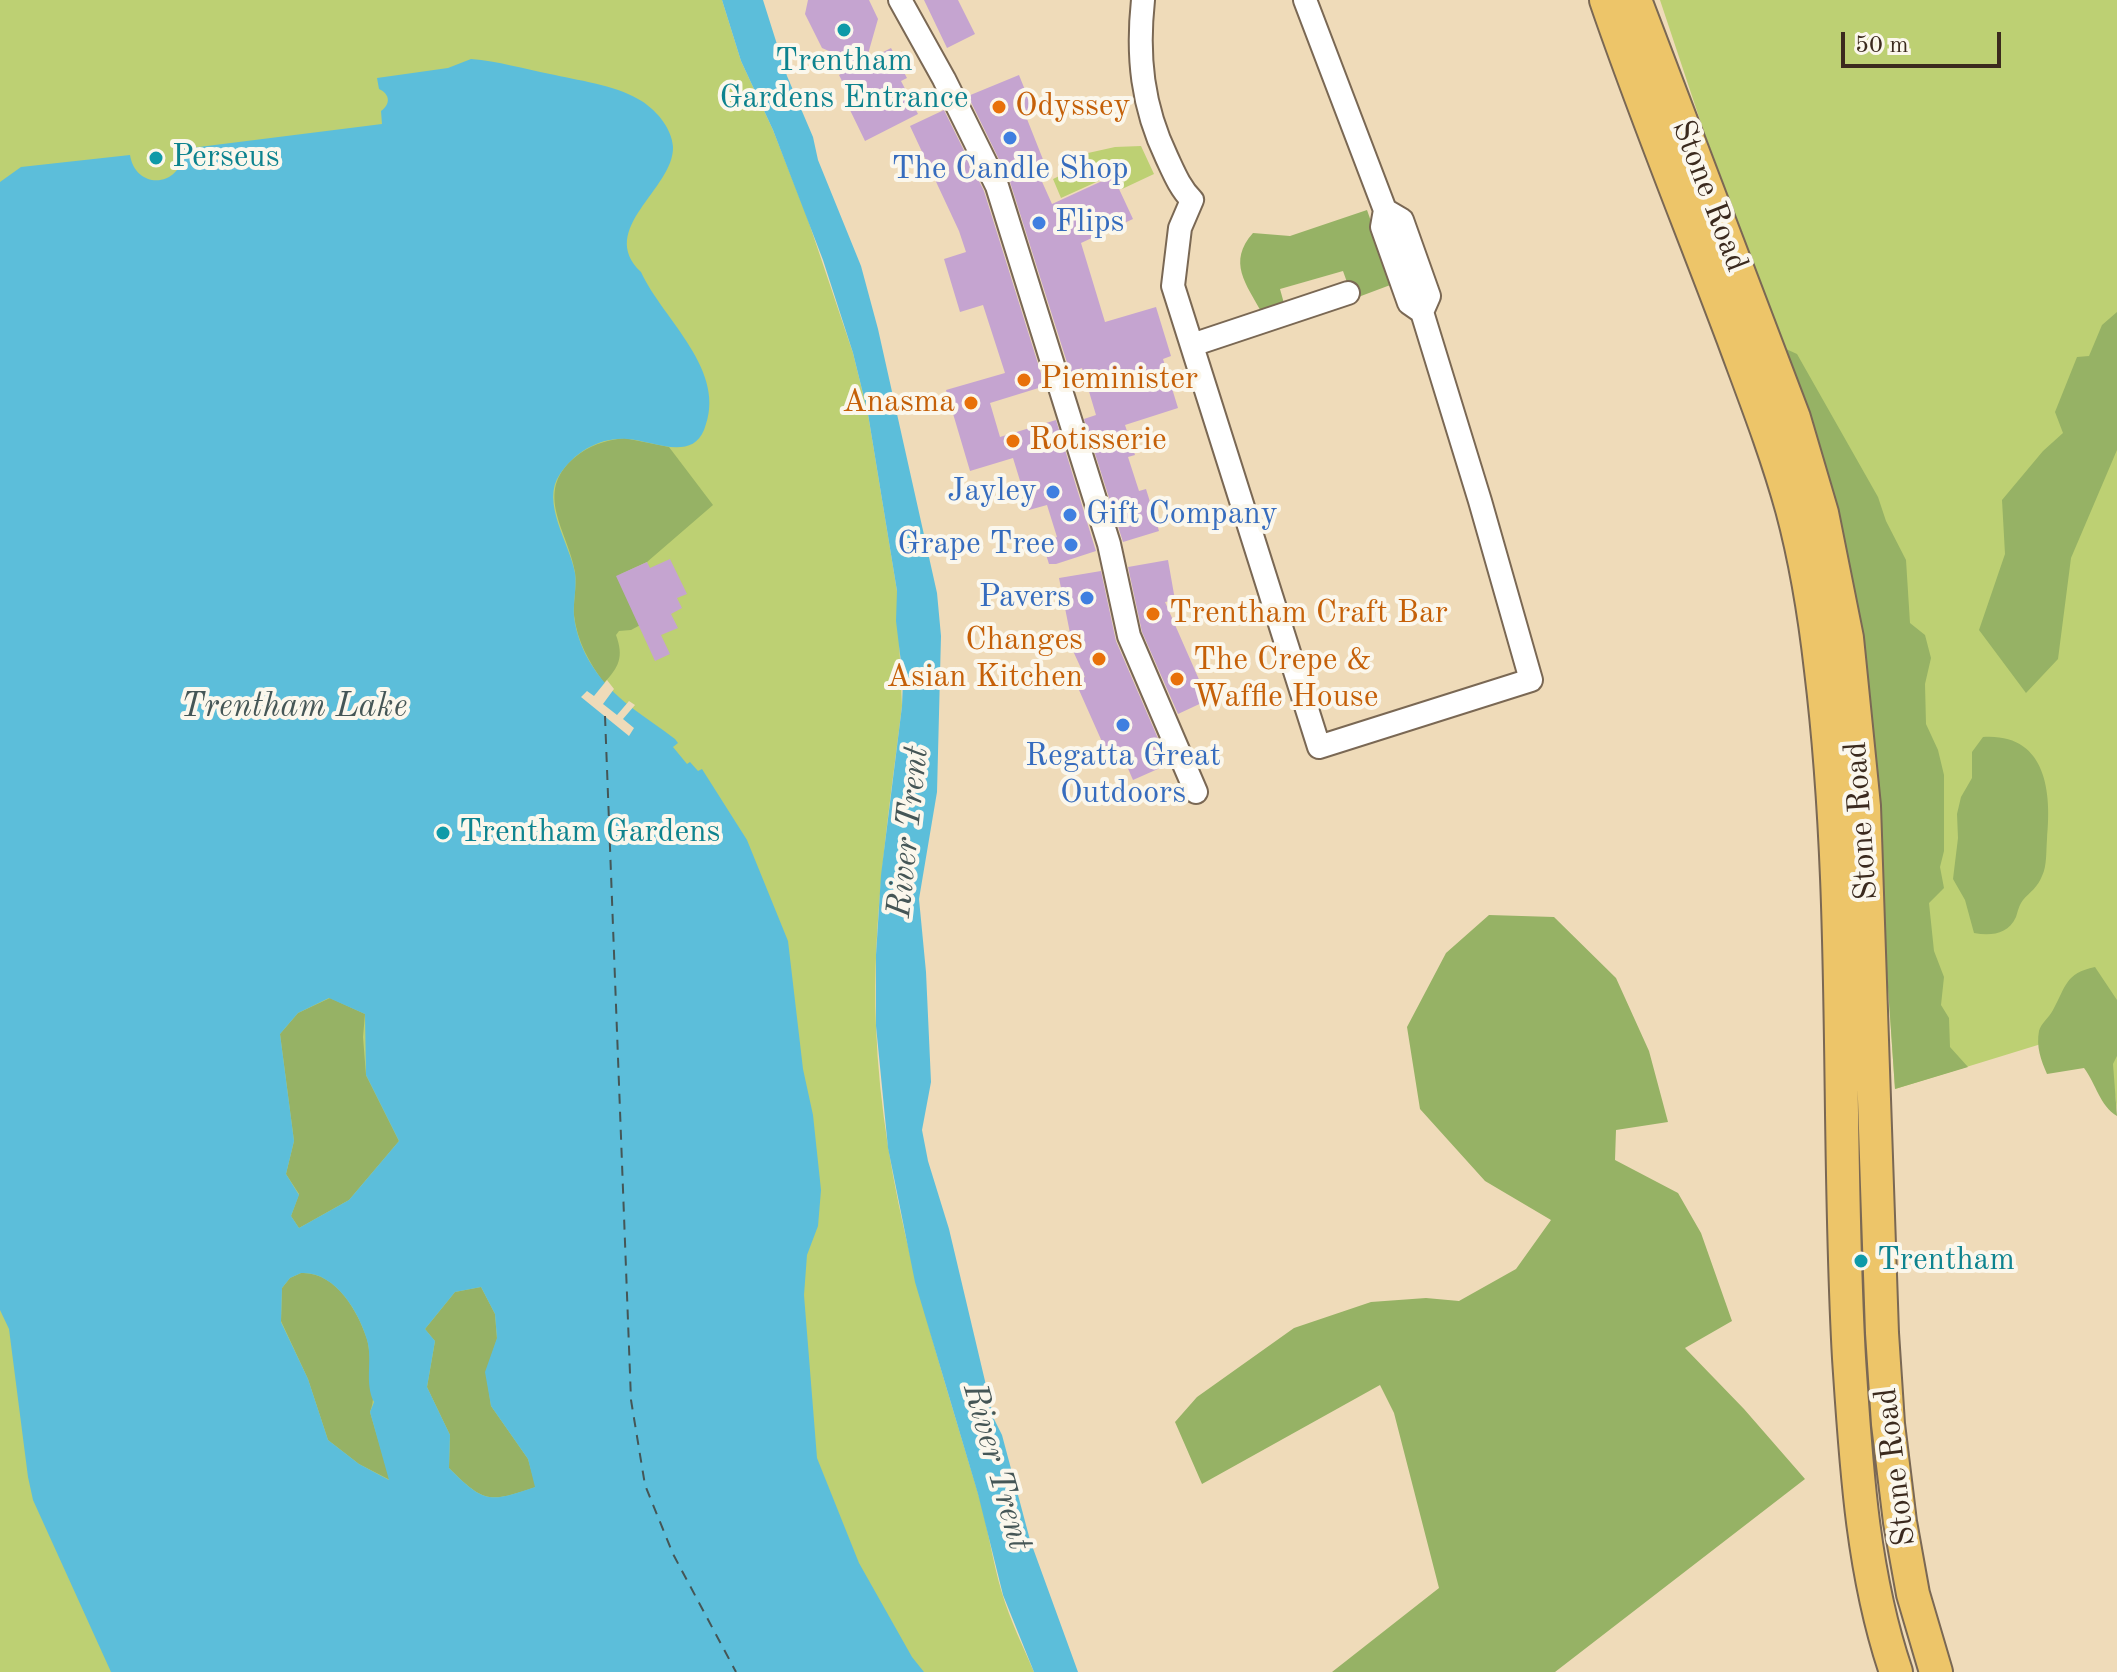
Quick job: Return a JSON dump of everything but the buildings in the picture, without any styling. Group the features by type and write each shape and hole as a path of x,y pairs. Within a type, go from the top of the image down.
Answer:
{"highway":[{"name":"Stone Road","path":"1606,0 1650,125 1768,431 1793,512 1809,592 1821,671 1832,797 1846,1299 1854,1438 1873,1585 1896,1672"},
{"name":"Stone Road","path":"1635,0 1794,418 1822,513 1847,638 1864,806 1882,1333 1888,1424 1913,1594 1936,1672"}],"street":[{"path":"900,0 944,79 997,186 1109,544 1129,636 1196,792"},
{"path":"1143,0 1140,63 1150,120 1183,190 1192,200 1180,228 1173,286 1319,747 1531,680 1422,312 1429,296 1402,220 1385,210 1305,0"},
{"path":"1192,345 1348,293"}],"green space":[{"name":"Trentham Lake","path":"0,0 722,0 741,61 773,130 806,214 853,353 868,414 897,591 902,706 877,946 875,986 880,1087 899,1205 927,1320 981,1505 999,1581 1034,1672 0,1672"},
{"path":"1660,0 2117,0 2117,1110 2106,1024 1895,1089 1868,695 1806,417 1786,349 1704,132"},
{"path":"1141,146 1154,174 1122,189 1114,174 1061,198 1053,179 1074,169 1070,157 1115,147"},
{"path":"1367,210 1393,284 1353,299 1343,271 1280,289 1285,307 1262,313 1245,283 1240,263 1245,244 1253,233 1290,236"},
{"path":"2117,312 2117,450 2071,558 2058,659 2026,693 1979,630 2005,554 2002,500 2043,451 2063,433 2055,412 2077,357 2089,356 2102,325"},
{"path":"1786,349 1797,354 1878,497 1886,521 1906,560 1910,623 1925,635 1931,658 1925,684 1926,724 1938,750 1944,775 1944,851 1940,867 1944,888 1929,903 1934,951 1944,977 1941,1005 1949,1018 1950,1047 1968,1067 1895,1089 1868,695 1806,417"},
{"path":"624,438 669,447 713,505 647,562 621,574 644,623 631,630 619,631 616,635 619,661 604,683 578,634 574,615 575,572 554,499 562,471 574,458 597,444"},
{"path":"1983,737 2004,738 2020,744 2032,755 2046,785 2048,802 2044,872 2022,902 2013,923 2003,931 1986,934 1974,933 1965,900 1953,879 1958,838 1957,814 1961,797 1972,778 1972,752"},
{"path":"1489,915 1554,917 1616,978 1649,1051 1668,1122 1616,1130 1615,1160 1678,1193 1701,1233 1732,1321 1685,1348 1805,1479 1555,1672 1332,1672 1439,1588 1394,1413 1380,1385 1202,1484 1175,1422 1197,1397 1294,1328 1371,1302 1426,1298 1459,1301 1516,1269 1551,1220 1485,1181 1420,1109 1407,1027 1446,953"},
{"path":"2095,967 2117,1000 2117,1056 2113,1064 2117,1116 2102,1101 2084,1068 2047,1074 2039,1048 2040,1028 2068,982 2078,973"},
{"path":"330,998 365,1014 366,1075 399,1141 349,1200 299,1228 291,1216 299,1194 286,1174 294,1141 280,1034 298,1013"},
{"path":"301,1273 313,1274 334,1286 351,1305 363,1328 369,1348 373,1390 370,1412 390,1480 359,1464 328,1440 308,1379 281,1321 282,1288 290,1278"},
{"path":"481,1287 495,1314 497,1339 486,1372 491,1406 528,1459 536,1487 508,1496 488,1497 480,1494 449,1468 450,1435 427,1387 435,1341 425,1329 455,1292"}],"water":[{"name":"River Trent","path":"722,0 763,0 787,76 861,266 937,593 941,636 937,792 919,899 931,1082 922,1130 994,1419 1002,1435 1030,1540 1078,1672 1034,1672 1003,1595 978,1494 915,1282 888,1148 876,1026 881,875 902,706 897,591 868,414 853,353 823,260 773,130 741,61"},
{"name":"Trentham Lake","path":"471,59 481,60 618,90 638,99 662,119 672,140 670,163 640,209 627,240 629,256 701,367 708,387 709,408 704,430 698,440 680,447 627,439 598,443 573,459 560,474 553,497 555,510 575,573 574,616 586,655 610,689 675,739 678,743 673,747 687,764 690,762 698,771 702,769 747,840 788,941 821,1190 818,1226 807,1255 804,1295 817,1458 859,1563 912,1657 924,1672 111,1672 33,1500 9,1329 0,1310 0,182 21,167 130,155 141,175 159,180 176,171 183,149 382,124 381,111 388,99 379,89 377,78 448,68","holes":["329,998 365,1014 366,1075 399,1141 349,1200 299,1228 291,1216 299,1195 286,1174 294,1141 280,1034 298,1013","301,1273 325,1279 344,1295 358,1317 369,1348 370,1387 374,1402 370,1412 389,1480 359,1464 328,1440 308,1379 281,1322 282,1288 290,1278","481,1287 495,1314 497,1338 485,1372 491,1406 528,1459 535,1487 507,1496 488,1497 479,1494 449,1468 450,1435 427,1387 435,1341 425,1329 455,1292"]}],"pier":[{"path":"607,680 614,689 603,704 617,715 629,701 635,705 623,719 634,728 629,736 581,697 587,691 594,696"}],"ferry route":[{"path":"605,716 631,1400 645,1485 673,1554 736,1672"}],"place":[{"name":"Trentham Gardens Entrance","path":"844,30"},
{"name":"Odyssey","path":"999,107"},
{"name":"The Candle Shop","path":"1010,138"},
{"name":"Perseus","path":"156,158"},
{"name":"Flips","path":"1039,223"},
{"name":"Pieminister","path":"1024,380"},
{"name":"Anasma","path":"971,403"},
{"name":"Rotisserie","path":"1013,441"},
{"name":"Jayley","path":"1053,492"},
{"name":"Gift Company","path":"1070,515"},
{"name":"Grape Tree","path":"1071,545"},
{"name":"Pavers","path":"1087,598"},
{"name":"Trentham Craft Bar","path":"1153,614"},
{"name":"Changes Asian Kitchen","path":"1099,659"},
{"name":"The Crepe & Waffle House","path":"1177,679"},
{"name":"Regatta Great Outdoors","path":"1123,725"},
{"name":"Trentham Gardens","path":"443,833"},
{"name":"Trentham","path":"1861,1261"}]}
